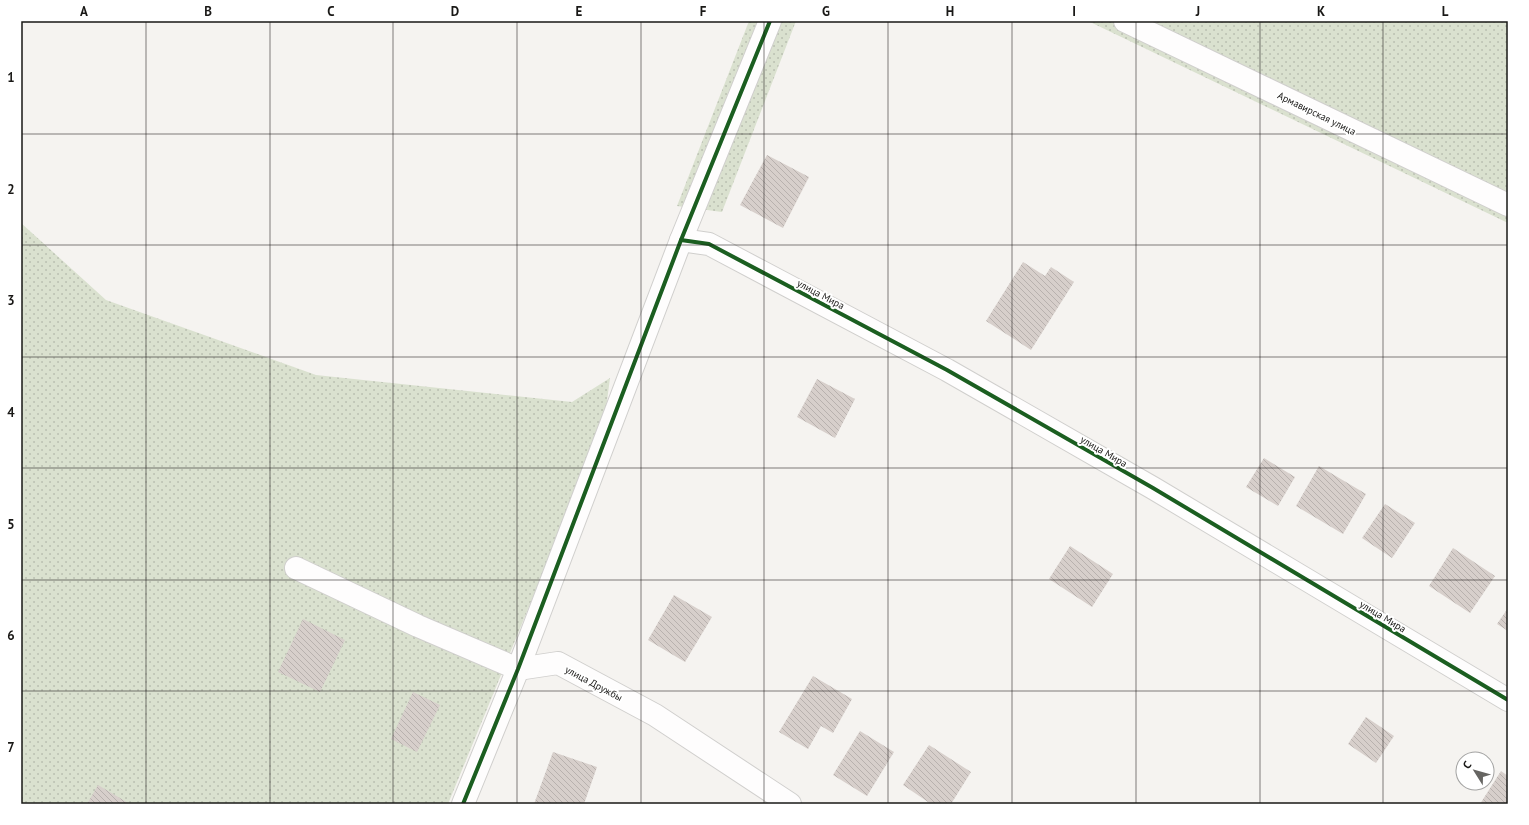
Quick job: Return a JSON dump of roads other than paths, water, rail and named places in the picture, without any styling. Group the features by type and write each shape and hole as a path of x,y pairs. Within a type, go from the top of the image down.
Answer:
{"street":[{"path":"463,804 518,669 681,240 770,21"},
{"name":"Армавирская улица","path":"1125,21 1508,205"},
{"name":"улица Мира","path":"681,240 708,244 947,370 1153,488 1508,700"},
{"path":"296,568 418,626 518,669"},
{"name":"улица Дружбы","path":"518,669 558,664 655,715 790,804"}]}
